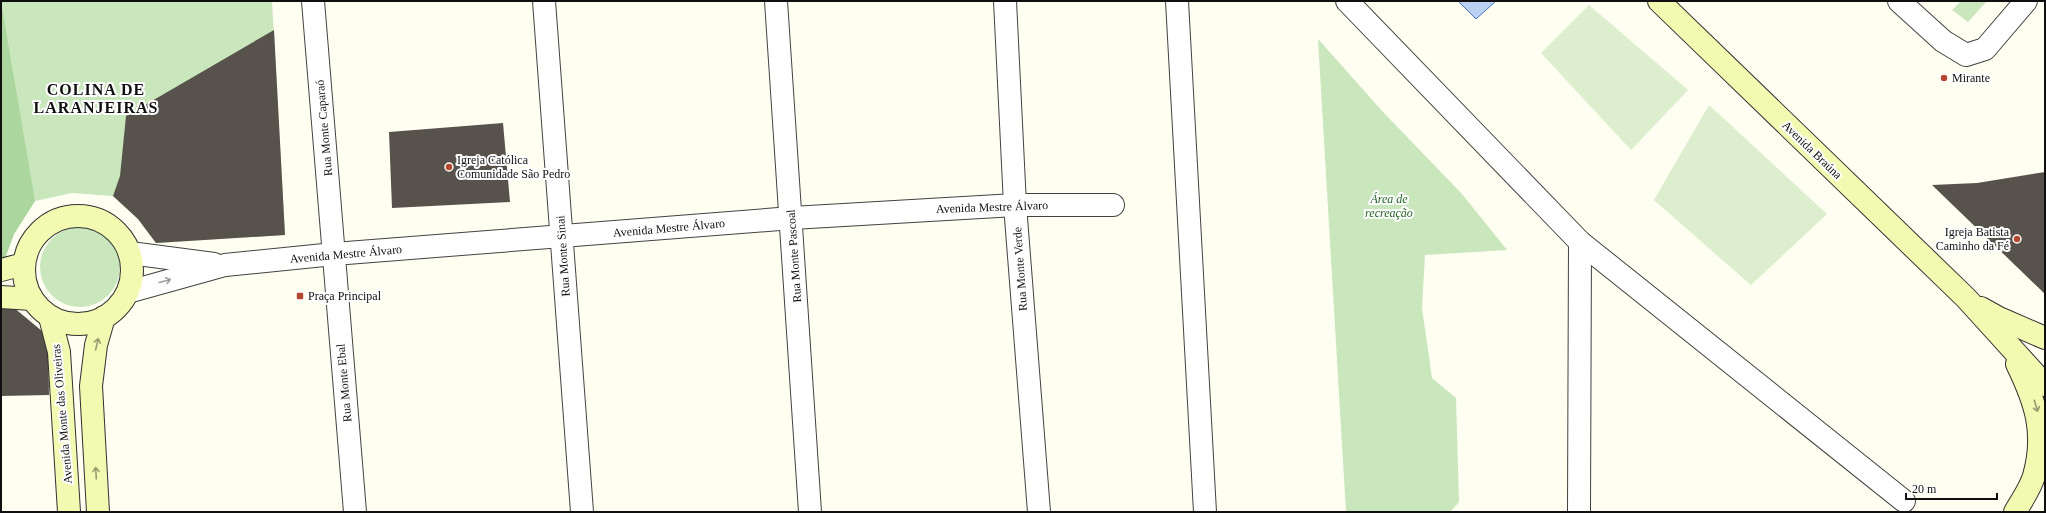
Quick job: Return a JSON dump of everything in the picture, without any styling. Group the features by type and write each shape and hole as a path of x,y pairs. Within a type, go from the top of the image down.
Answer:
{"street":[{"name":"Rua Monte Caparaó","path":"313,1 334,254"},
{"name":"Rua Monte Sinai","path":"544,1 582,512"},
{"name":"Rua Monte Pascoal","path":"776,1 792,218 810,512"},
{"name":"Rua Monte Verde","path":"1005,1 1015,204 1039,512"},
{"path":"1177,1 1205,512"},
{"path":"1347,1 1580,242 1904,501"},
{"name":"Avenida Braúna","path":"1659,1 1966,298 2045,385"},
{"path":"1898,1 1943,41 1966,55 1985,49 2026,1"},
{"name":"Avenida Mestre Álvaro","path":"128,292 225,265 334,254 792,218 1015,204 1113,205"},
{"path":"68,216 84,216 106,224 118,233 130,253 132,277 128,292 116,309 96,321 77,324 68,323 50,317 40,309 32,299 26,286 24,264 27,249 35,236 54,221 68,216"},
{"path":"1579,512 1580,242"},
{"name":"Avenida Mestre Álvaro","path":"130,253 225,265"},
{"name":"Rua Monte Ebal","path":"334,254 355,512"},
{"path":"1,270 24,264"},
{"path":"1,297 32,299"},
{"name":"Avenida Braúna","path":"1966,298 1999,318 2045,338"},
{"name":"Avenida Monte das Oliveiras","path":"50,317 59,352 69,512"},
{"path":"98,512 91,386 96,344 104,317"},
{"path":"2008,345 2035,402 2043,434 2040,456 2034,477 2016,512"}],"green space":[{"path":"1,1 272,1 285,235 156,243 138,219 113,196 72,193 35,201 14,234 4,261 1,261"},
{"path":"1961,1 1987,1 1968,22 1952,10"},
{"path":"1,2 35,201 14,234 4,261 1,261"},
{"path":"1589,5 1688,90 1631,150 1541,53"},
{"name":"Área de recreação","path":"1318,39 1383,112 1462,194 1507,250 1425,255 1422,308 1432,378 1456,398 1459,502 1450,512 1346,512"},
{"path":"1709,105 1827,214 1751,285 1654,200"},
{"path":"72,227 88,227 102,234 113,245 120,259 120,275 117,282 108,295 102,300 88,307 72,307 58,300 47,289 40,275 40,259 47,245 58,234"}],"water":[{"path":"1458,1 1496,1 1476,19"}],"building":[{"path":"274,30 285,235 156,243 138,219 113,196 120,176 126,116"},
{"name":"Igreja Católica Comunidade São Pedro","path":"503,123 510,202 392,208 389,132"},
{"name":"Igreja Batista Caminho da Fé","path":"2045,172 2045,294 1932,185 1977,183"},
{"path":"1,297 48,336 49,395 1,396"}],"place":[{"name":"Mirante","path":"1944,78"},
{"name":"Igreja Católica Comunidade São Pedro","path":"449,167"},
{"name":"Igreja Batista Caminho da Fé","path":"2017,239"},
{"name":"Praça Principal","path":"300,296"}],"district":[{"name":"COLINA DE LARANJEIRAS","path":"96,98"}]}
